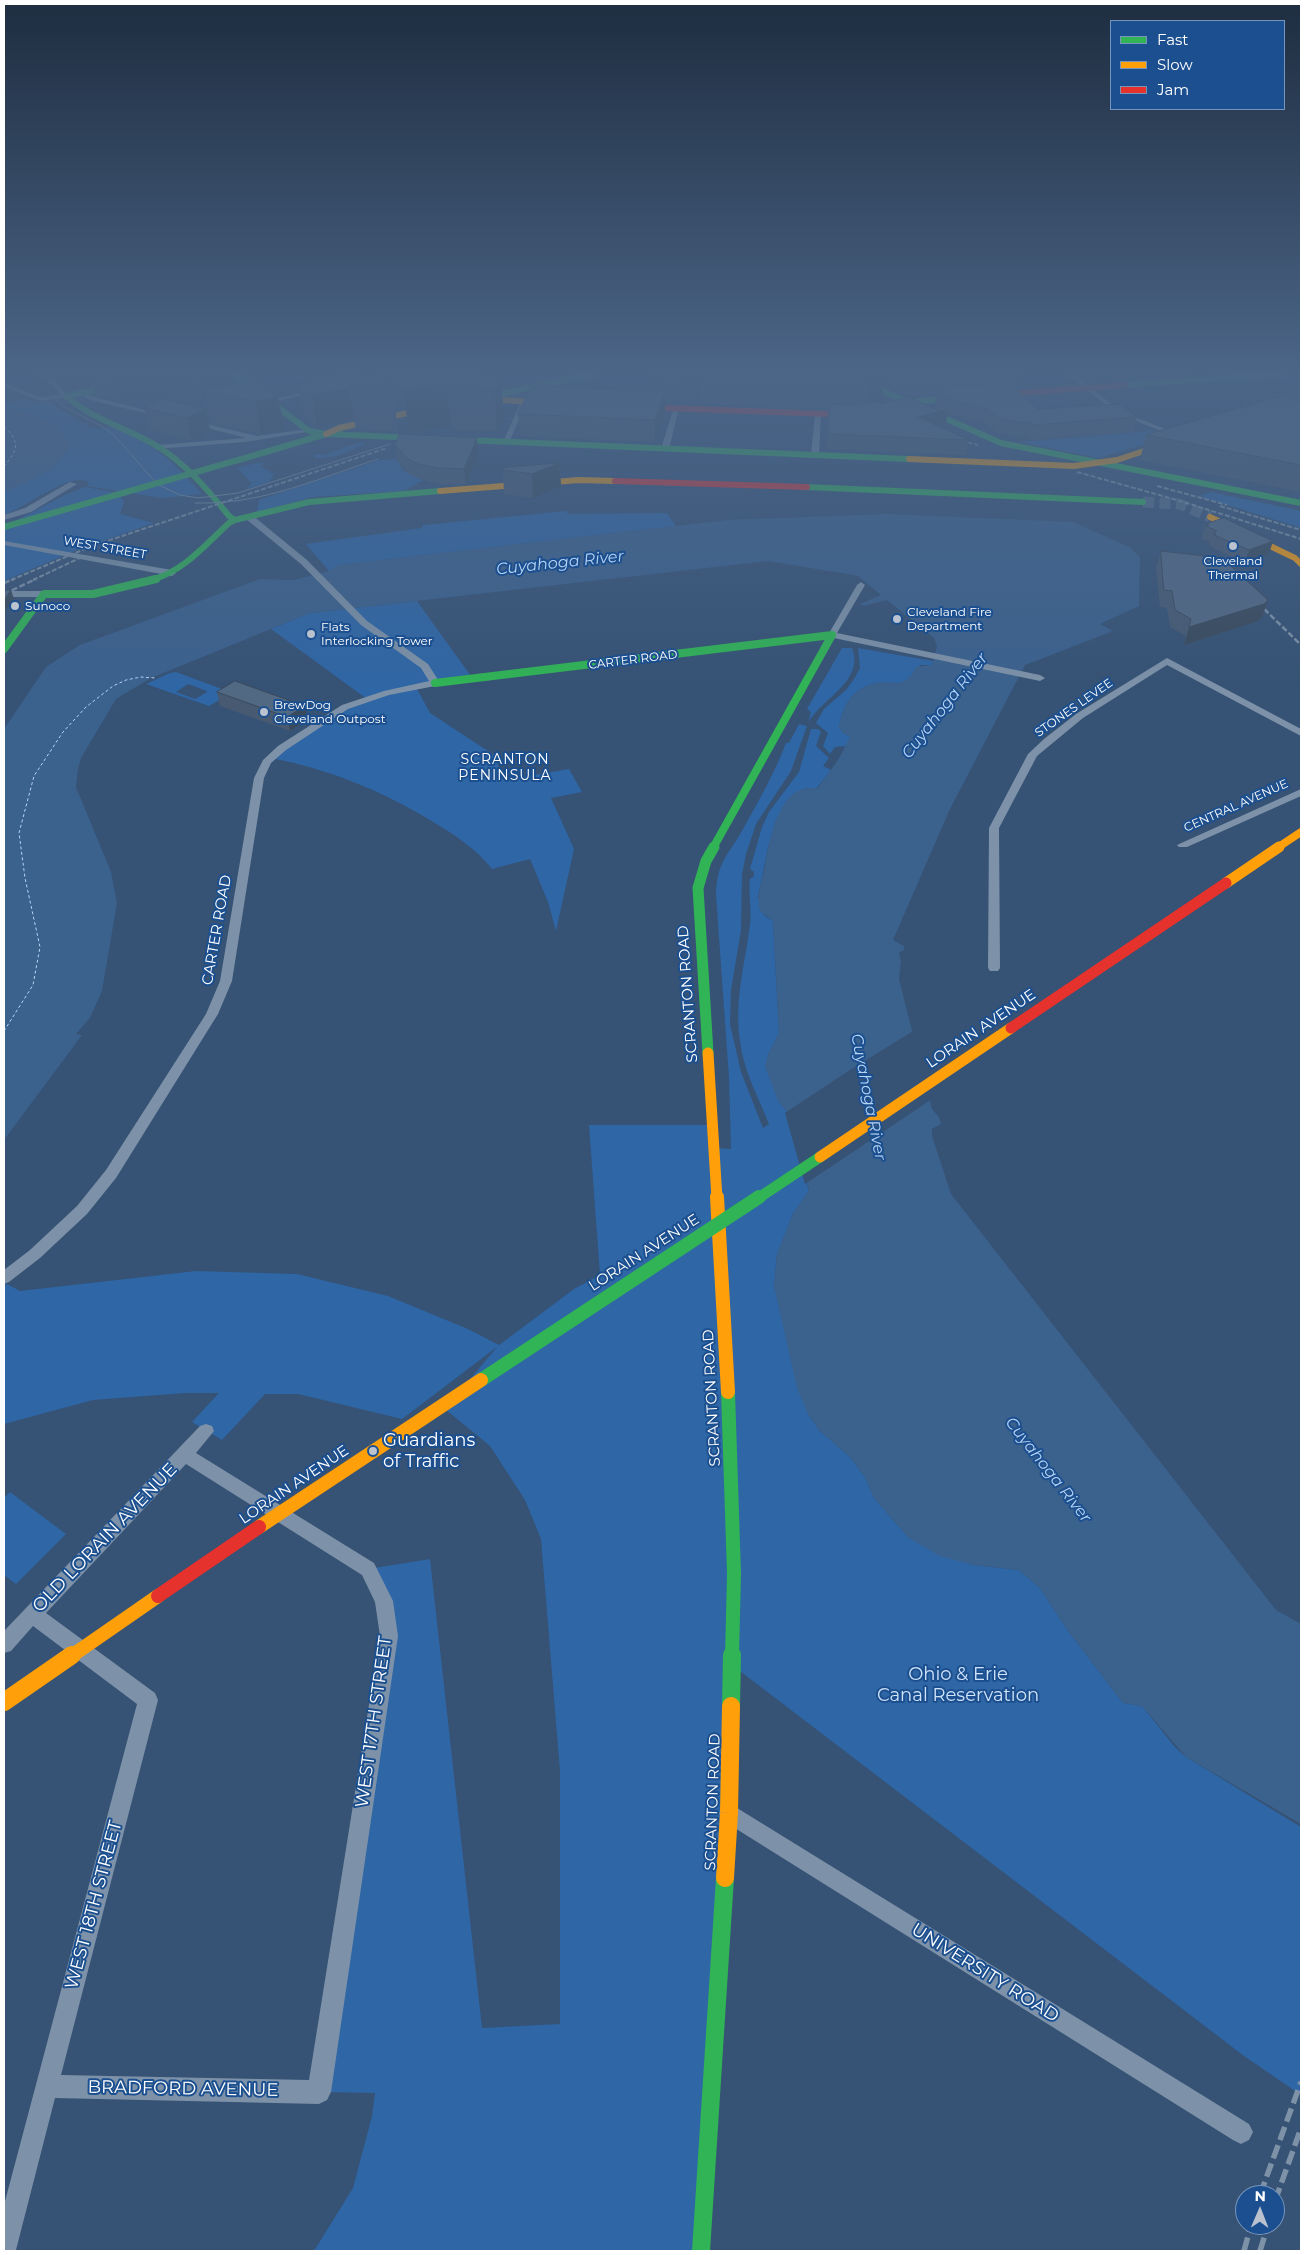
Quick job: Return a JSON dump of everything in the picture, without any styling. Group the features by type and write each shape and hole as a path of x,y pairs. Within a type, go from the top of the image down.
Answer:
{"street":[{"path":"4,527 171,479"},
{"path":"195,479 228,516 235,520"},
{"path":"1152,479 1301,511"},
{"path":"1186,479 1301,503"},
{"path":"4,594 93,594 148,582 172,573 235,520 318,501 579,480 676,481 1144,502"},
{"path":"4,518 28,510 73,484"},
{"path":"249,517 304,562 352,612 425,666 434,683"},
{"path":"1210,517 1295,558 1301,564"},
{"name":"WEST STREET","path":"4,543 172,573"},
{"name":"SCRANTON ROAD","path":"702,2251 729,1813 734,1574 730,1426 698,888 706,860 861,585"},
{"path":"4,649 44,594"},
{"path":"832,635 1040,678"},
{"name":"CARTER ROAD","path":"4,1278 34,1254 82,1210 111,1174 212,1014 226,981 259,778 267,762 291,741 345,707 387,693 434,683 832,635"},
{"name":"STONES LEVEE","path":"994,968 994,828 1033,754 1042,746 1092,709 1167,661 1301,733"},
{"name":"CENTRAL AVENUE","path":"1182,845 1301,792"},
{"name":"LORAIN AVENUE","path":"4,1702 249,1533 596,1302 864,1128 1301,832"},
{"name":"OLD LORAIN AVENUE","path":"4,1644 206,1431"},
{"name":"WEST 17TH STREET","path":"184,1454 368,1569 384,1601 389,1636 319,2092"},
{"name":"WEST 18TH STREET","path":"4,2250 148,1700 32,1614"},
{"name":"UNIVERSITY ROAD","path":"729,1813 1241,2132"},
{"name":"BRADFORD AVENUE","path":"46,2086 319,2092"}],"green space":[{"path":"32,479 189,479 202,494 162,498 87,486 89,483 82,480 72,481 60,485 4,515 4,492"},
{"path":"248,479 271,479 269,482 247,489 252,483"},
{"path":"321,479 423,480 404,491 313,497 257,512 259,500"},
{"path":"85,487 129,495 121,497 124,502 120,514 154,523 74,551 4,581 4,527 65,495"},
{"path":"1211,492 1301,511 1301,528 1199,496"},
{"path":"566,511 568,514 667,513 676,526 338,565 329,571 306,544 422,528 423,525"},
{"path":"417,601 473,679 416,687 430,713 494,755 504,780 569,769 582,792 551,798 574,849 556,931 548,902 530,859 492,869 479,854 456,836 392,799 353,782 313,768 271,758 311,728 367,699 271,629 310,613"},
{"path":"842,648 852,648 853,670 847,680 814,714 808,723 811,712 807,709"},
{"path":"858,648 933,661 932,665 920,665 904,682 894,684 877,683 861,688 855,693 846,704 839,727 843,733 851,737 846,746 835,747 830,754 823,746 828,733 816,723 824,709 846,690 854,679 860,668"},
{"path":"176,672 238,695 226,696 209,706 146,684","holes":["188,684 207,691 195,699 176,692"]},
{"name":"Ohio & Erie Canal Reservation","path":"799,724 807,726 791,771 756,824 746,854 742,875 741,930 731,990 730,1024 741,1072 763,1128 769,1124 744,1062 740,1041 738,1011 750,918 750,879 754,876 754,872 750,869 762,827 769,812 799,772 811,729 818,729 821,732 816,746 829,758 823,766 831,770 816,789 805,788 776,820 758,897 765,916 773,921 779,1033 768,1055 787,1111 809,1191 793,1214 777,1254 774,1286 808,1414 819,1430 850,1457 865,1477 874,1498 909,1538 974,1565 1019,1570 1040,1588 1066,1628 1123,1703 1142,1706 1175,1747 1186,1757 1301,1827 1301,2095 1244,2056 732,1665 729,1813 701,2251 314,2251 353,2188 372,2116 375,2093 319,2092 389,1636 368,1569 430,1559 482,2028 560,2024 560,1771 541,1539 525,1500 490,1446 445,1409 497,1347 402,1419 298,1394 265,1394 222,1440 192,1422 219,1393 185,1393 93,1400 4,1424 4,1286 7,1284 20,1291 196,1271 297,1274 388,1296 468,1329 499,1345 574,1289 600,1275 589,1125 712,1125 713,1148 731,1149 729,1078 716,895 717,884 724,859 760,798 786,743 789,743"},
{"path":"10,1492 66,1534 16,1584 4,1575 4,1498"}],"water":[{"path":"4,479 32,479 4,492"},
{"name":"Cuyahoga River","path":"887,514 1073,522 1129,547 1140,557 1139,606 1100,624 1113,631 1025,665 950,809 893,940 904,946 904,950 899,953 901,961 899,979 932,1109 939,1117 941,1124 932,1129 932,1136 951,1194 1276,1610 1301,1624 1301,1824 1186,1757 1142,1706 1123,1703 1066,1628 1040,1588 1019,1570 974,1565 940,1556 909,1538 874,1498 865,1477 850,1457 819,1430 808,1414 797,1388 774,1286 777,1254 793,1214 809,1190 788,1113 778,1101 765,1066 768,1055 779,1033 773,921 760,911 760,888 773,828 785,802 794,793 804,788 817,789 838,760 850,737 843,733 839,727 843,711 850,698 869,685 904,681 908,679 916,667 932,665 937,646 934,638 887,600 864,606 860,604 881,595 858,576 768,561 310,613 151,678 116,699 81,758 76,787 111,872 117,903 102,991 90,1018 76,1034 82,1035 4,1140 4,729 46,667 80,645 260,579 293,580 329,571 338,565 728,520"}],"pier":[{"path":"915,1030 932,1099 805,1184 785,1113"}],"building":[{"path":"1224,518 1273,541 1249,550 1214,535 1216,534 1213,533 1217,531 1206,526 1209,525 1206,524"},
{"path":"1161,551 1222,558 1268,600 1264,604 1189,627 1191,619 1175,610 1172,591 1164,590"},
{"path":"4,590 11,590 4,600"},
{"path":"235,681 305,706 287,717 217,692"}],"ferry route":[{"path":"4,1031 33,985 40,947 25,878 19,833 34,776 63,732 86,707 113,686 126,680 141,677 155,678"}],"tunnel":[{"path":"1143,502 1180,504 1210,517"}],"tram line":[{"path":"153,479 157,484 180,495 198,498 238,493 281,479"},
{"path":"195,503 220,503 243,500 319,479"}],"railway":[{"path":"11,580 92,546 293,479"},
{"path":"1103,479 1177,500 1301,539"},
{"path":"1157,486 1227,505"},
{"path":"1220,506 1301,530"},
{"path":"33,580 84,556"},
{"path":"4,583 14,579"},
{"path":"4,594 36,579"},
{"path":"1258,603 1301,645"},
{"path":"1264,2185 1301,2082"},
{"path":"1281,2185 1301,2128"},
{"path":"1244,2251 1248,2235"},
{"path":"1260,2251 1265,2235"}],"traffic: fast":[{"path":"4,527 171,479"},
{"path":"197,479 229,516 235,520"},
{"path":"1182,479 1301,503"},
{"path":"807,487 1143,502"},
{"path":"4,649 44,594 93,594 163,577 181,567 229,523 235,520 309,502 440,491"},
{"path":"435,683 832,635"},
{"path":"708,1053 698,888 706,861 832,635"},
{"path":"481,1380 820,1157"},
{"path":"728,1392 734,1574 731,1706"},
{"path":"701,2251 725,1878"}],"traffic: slow":[{"path":"440,491 579,480 615,481"},
{"path":"1210,517 1295,558 1301,564"},
{"path":"1226,883 1301,832"},
{"path":"820,1157 1011,1028"},
{"path":"708,1053 728,1392"},
{"path":"259,1527 481,1380"},
{"path":"4,1702 158,1596"},
{"path":"725,1878 729,1813 731,1706"}],"traffic: jam":[{"path":"615,481 807,487"},
{"path":"1011,1028 1226,883"},
{"path":"158,1596 259,1527"}],"place":[{"name":"Cleveland Thermal","path":"1233,546"},
{"name":"Sunoco","path":"15,606"},
{"name":"Cleveland Fire Department","path":"897,619"},
{"name":"Flats Interlocking Tower","path":"311,634"},
{"name":"BrewDog Cleveland Outpost","path":"264,712"},
{"name":"Guardians of Traffic","path":"373,1451"}],"district":[{"name":"SCRANTON PENINSULA","path":"505,768"}]}
